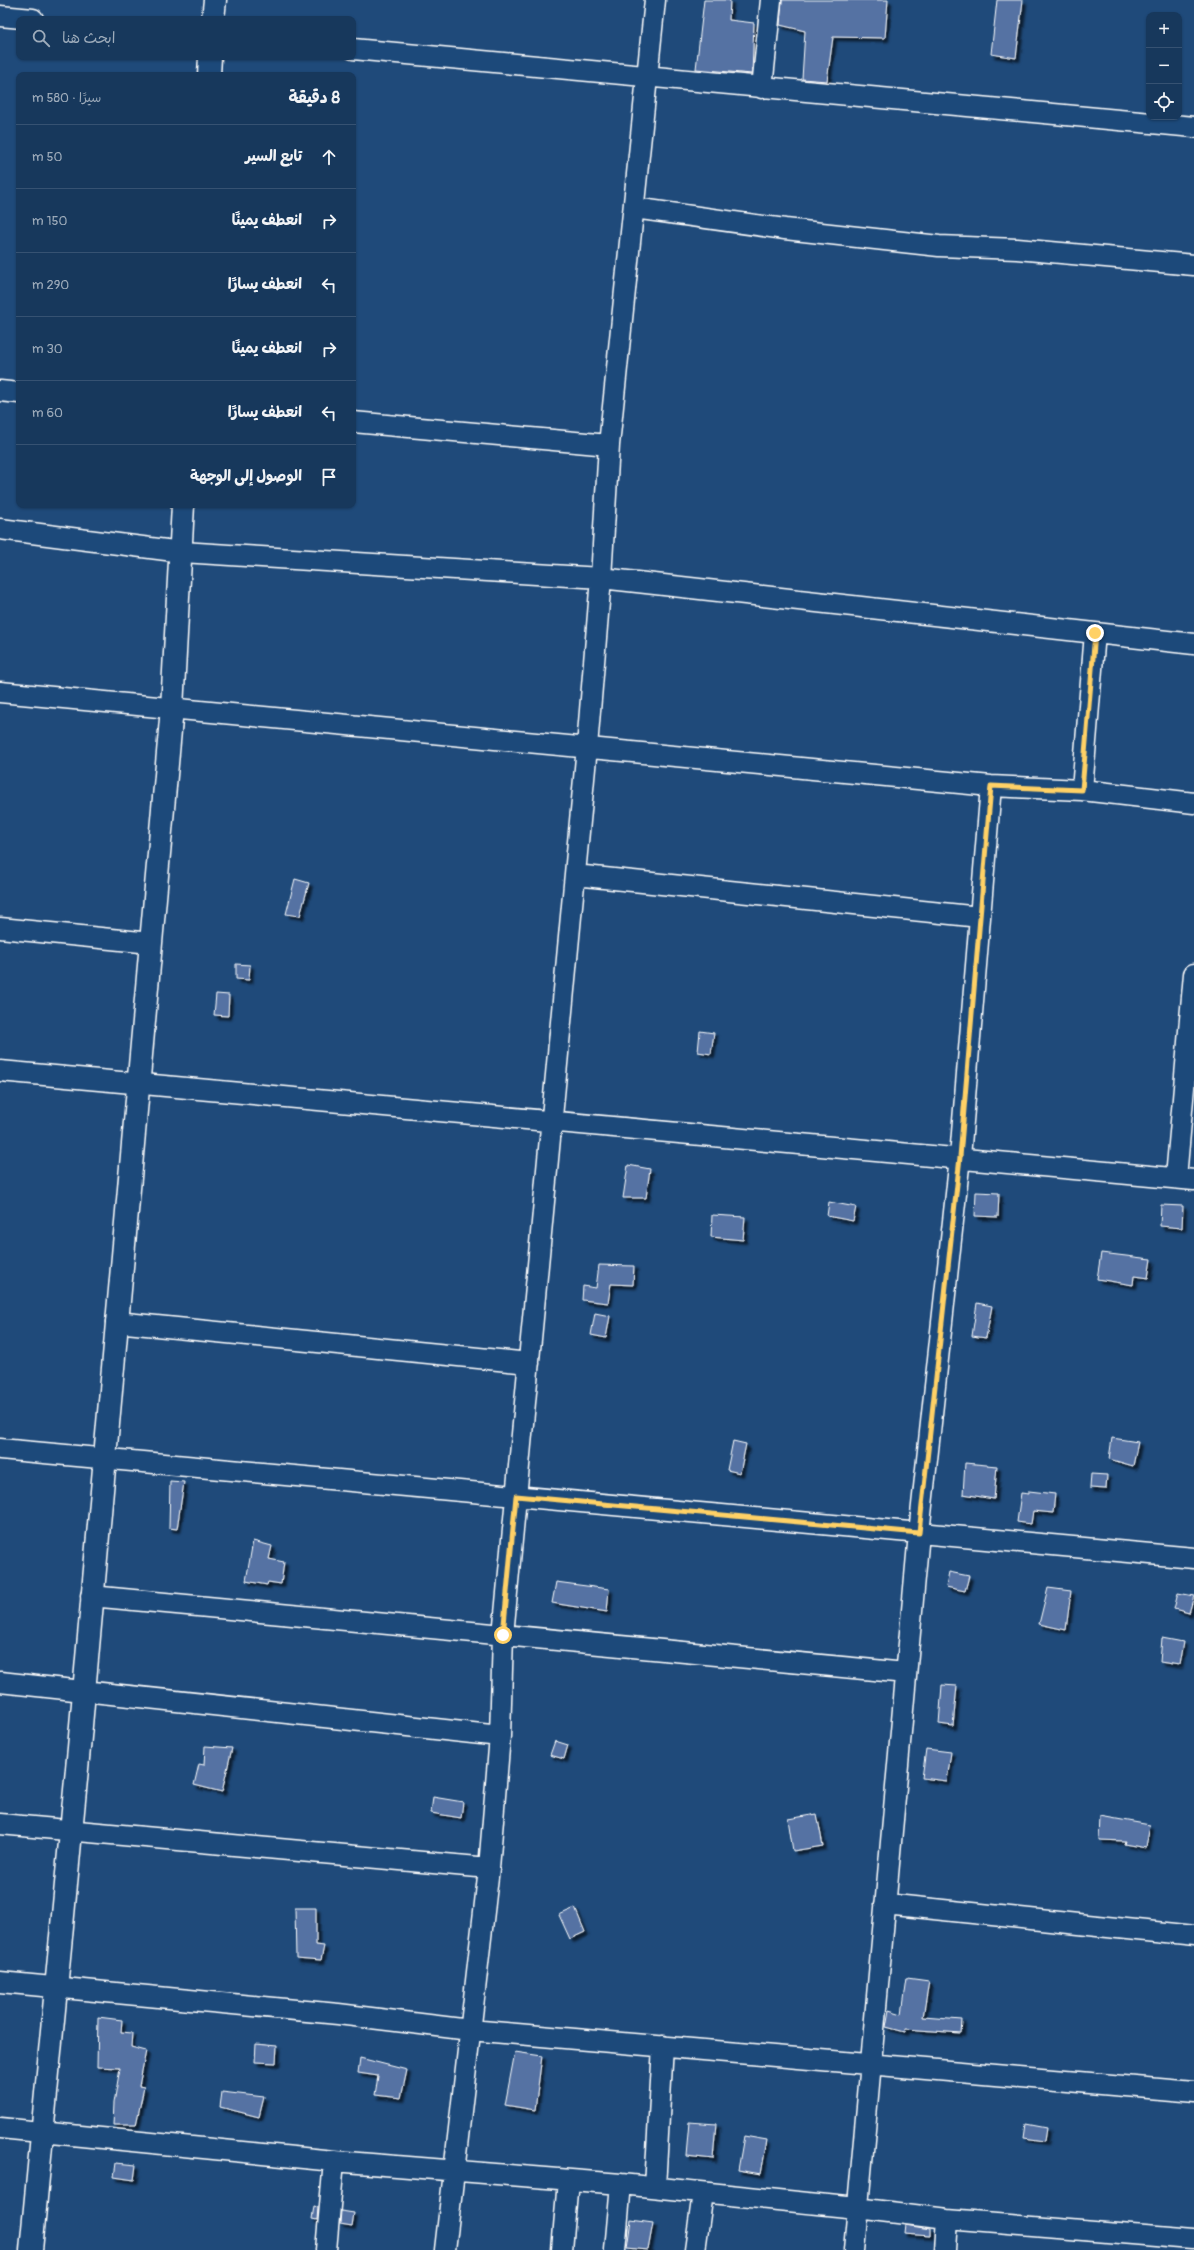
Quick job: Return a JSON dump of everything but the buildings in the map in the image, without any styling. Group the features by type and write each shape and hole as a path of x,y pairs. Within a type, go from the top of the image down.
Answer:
{"street":[{"path":"213,16 216,0"},
{"path":"445,2250 489,1868 500,1736 503,1635 587,747 601,578 609,445 655,0"},
{"path":"762,88 771,0"},
{"path":"0,16 16,17"},
{"path":"356,49 1194,128"},
{"path":"209,72 210,60"},
{"path":"634,208 785,229 939,246 1017,249 1194,265"},
{"path":"0,391 16,393"},
{"path":"356,422 609,445"},
{"path":"31,2250 172,708 182,552 183,508"},
{"path":"0,529 182,552 601,578 1194,644"},
{"path":"1082,790 1095,633"},
{"path":"0,692 991,786 1082,790 1194,803"},
{"path":"854,2250 919,1533 960,1157 991,786"},
{"path":"575,875 980,917"},
{"path":"0,928 151,944"},
{"path":"0,1071 552,1122 960,1157 1185,1179 1194,974"},
{"path":"116,1322 529,1363"},
{"path":"0,1449 1194,1558"},
{"path":"91,1596 906,1673"},
{"path":"0,1682 500,1736"},
{"path":"0,1824 489,1868"},
{"path":"885,1904 1194,1936"},
{"path":"0,1982 330,2013 470,2030 871,2063 1194,2092"},
{"path":"655,2188 663,2046"},
{"path":"0,2128 334,2161 621,2184 857,2208 947,2220 1194,2239"},
{"path":"326,2250 334,2161"},
{"path":"562,2250 568,2180"},
{"path":"615,2250 621,2184"},
{"path":"695,2250 703,2193"},
{"path":"945,2250 947,2220"}],"route":[{"path":"503,1635 516,1496 919,1533 960,1157 991,786 1082,790 1095,633"}]}
